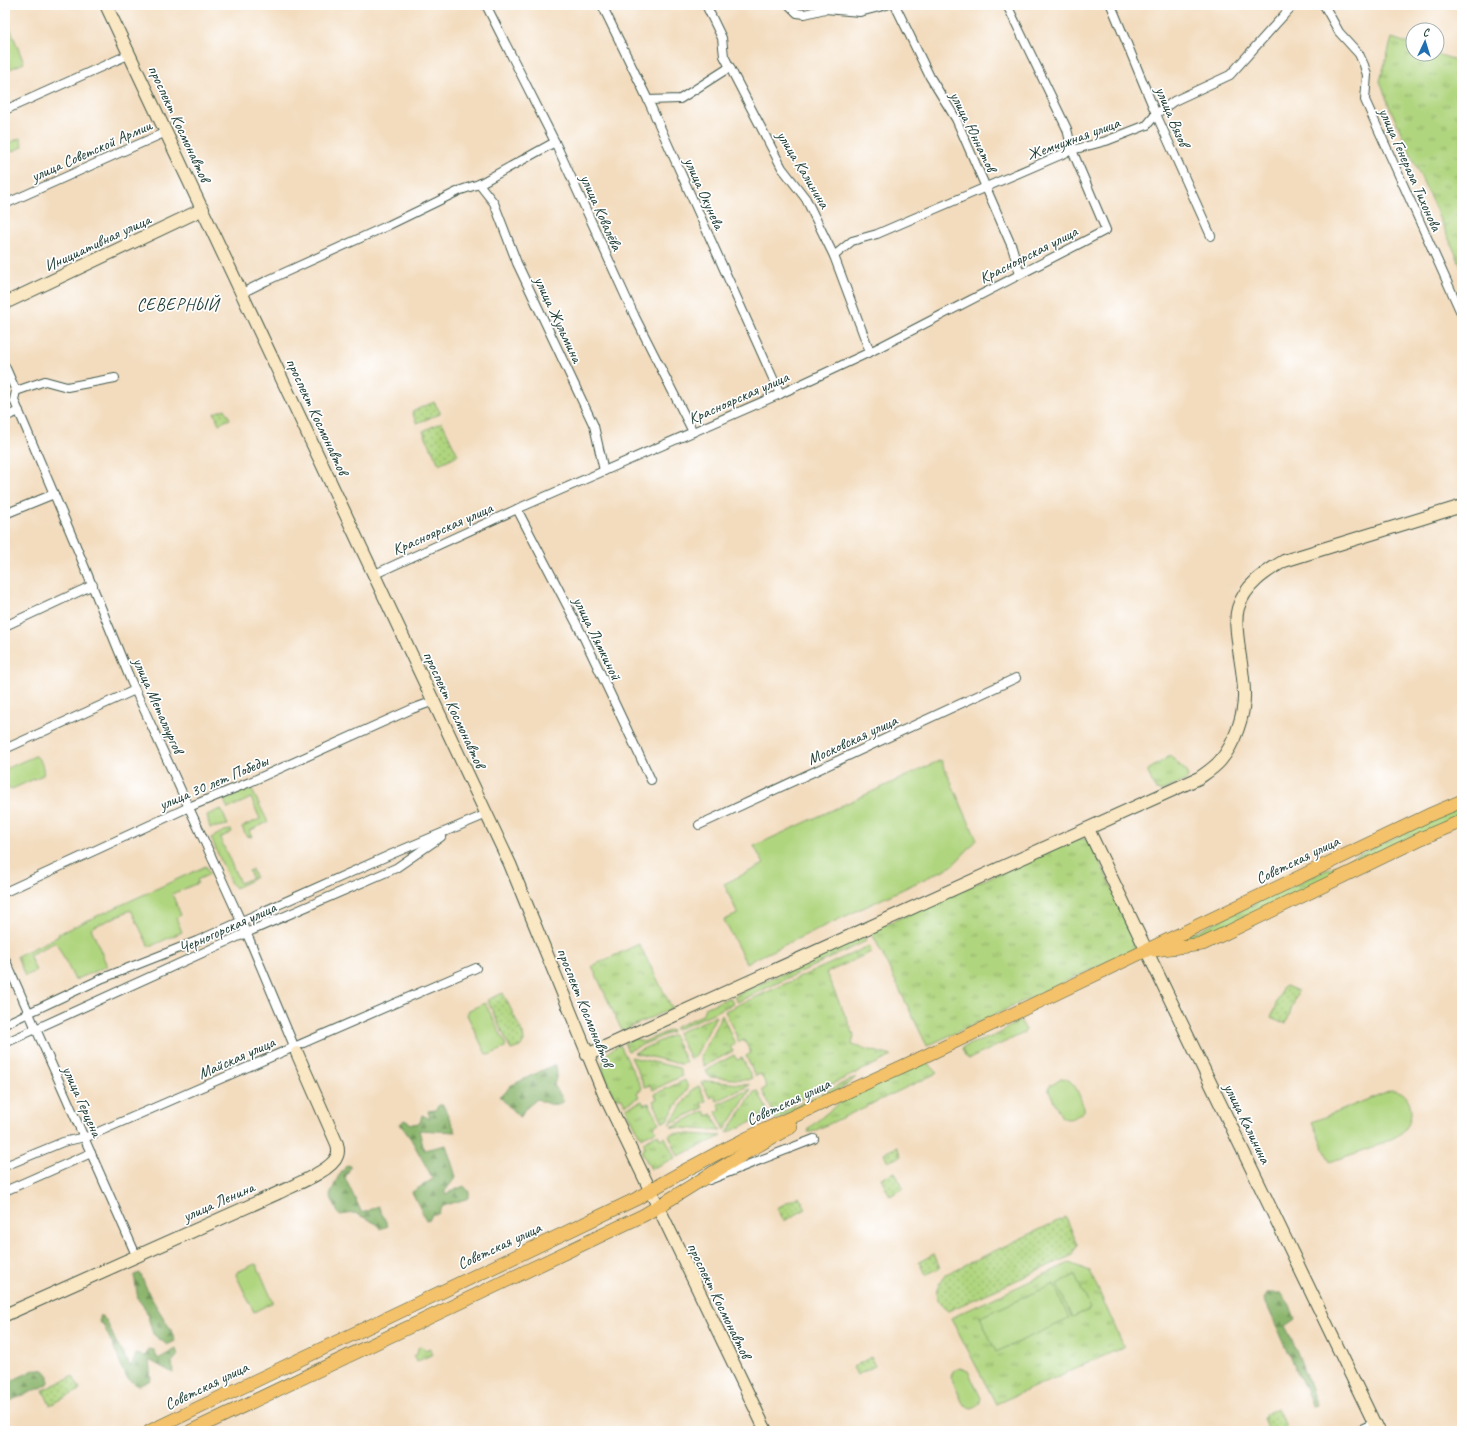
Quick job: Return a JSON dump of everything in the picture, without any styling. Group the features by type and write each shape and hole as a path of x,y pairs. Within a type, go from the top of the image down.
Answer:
{"main road":[{"name":"проспект Космонавтов","path":"106,5 487,814 524,894 587,1055 658,1207 766,1431"},
{"name":"Инициативная улица","path":"5,303 203,209"},
{"path":"587,1055 1199,778 1221,761 1228,750 1238,726 1244,694 1236,621 1238,608 1243,597 1256,580 1284,561 1462,506"},
{"name":"Советская улица","path":"150,1431 636,1199 683,1170 791,1118 860,1087 1333,861 1462,802"},
{"name":"Советская улица","path":"1148,950 1164,950 1203,944 1422,838 1462,821"},
{"name":"улица Калинина","path":"1088,829 1148,950 1376,1427"},
{"name":"улица Ленина","path":"5,1315 136,1255 278,1193 311,1177 333,1163 337,1156 337,1144 296,1050"},
{"name":"Советская улица","path":"191,1431 570,1251 658,1207 692,1187 719,1168 860,1087"}],"street":[{"name":"улица Ковалёва","path":"486,5 555,142 635,318 692,432"},
{"name":"улица Окунева","path":"602,5 648,100 780,394"},
{"name":"улица Калинина","path":"706,5 722,38 724,56 782,168 806,199 834,256 870,352"},
{"path":"789,5 797,14 805,14 825,9 860,12 887,5"},
{"name":"улица Юннатов","path":"895,5 930,77 956,120 1012,247 1020,274"},
{"path":"1007,5 1067,129 1072,150"},
{"name":"улица Вязов","path":"1111,5 1156,114 1211,236"},
{"name":"Жемчужная улица","path":"834,256 852,241 877,234 1072,150 1106,142 1148,125 1156,114 1174,101 1230,75 1293,5"},
{"name":"улица Генерала Тихонова","path":"1324,5 1339,32 1359,54 1364,65 1367,75 1365,100 1462,315"},
{"path":"5,110 130,54"},
{"path":"648,100 680,99 730,67"},
{"name":"улица Советской Армии","path":"5,204 166,132"},
{"path":"242,293 461,190 479,184 555,142"},
{"name":"Красноярская улица","path":"375,574 517,509 780,394 870,352 1106,230 1072,150"},
{"name":"улица Жульмина","path":"479,184 494,203 517,263 594,426 604,471"},
{"name":"улица Металлургов","path":"5,366 16,391 14,400 93,586 135,690 241,921 296,1050"},
{"path":"16,391 46,381 67,387 115,378"},
{"path":"5,417 19,411"},
{"path":"5,514 54,494"},
{"name":"улица Лямкиной","path":"517,509 583,636 651,780"},
{"path":"5,626 93,586"},
{"name":"Московская улица","path":"699,825 1016,678"},
{"path":"5,749 135,690"},
{"name":"улица 30 лет Победы","path":"5,892 190,807 250,782 412,709 434,701"},
{"name":"Черногорская улица","path":"5,1024 103,978 197,941 392,854 487,814"},
{"name":"Черногорская улица","path":"5,1043 396,868 456,828"},
{"name":"улица Герцена","path":"5,959 136,1255"},
{"name":"Майская улица","path":"5,1166 63,1142 84,1138 296,1050 476,968"},
{"path":"692,1187 814,1139"},
{"path":"5,1191 91,1153"},
{"path":"1357,1431 1376,1427"}],"green space":[{"path":"8,23 24,63 5,71 5,24"},
{"path":"1392,38 1405,42 1405,62 1445,62 1445,57 1462,62 1462,268 1390,108 1380,81"},
{"path":"20,138 23,147 5,154 5,145"},
{"path":"434,402 440,414 417,423 412,413 413,411"},
{"path":"225,409 230,419 219,424 214,413"},
{"path":"442,422 458,455 439,464 423,431"},
{"path":"35,756 42,764 43,775 12,789 7,789 5,783 5,769"},
{"path":"1170,756 1185,770 1188,776 1187,780 1161,791 1156,790 1148,770"},
{"path":"941,760 977,840 952,866 746,963 724,920 738,914 724,884 764,864 754,846"},
{"path":"251,788 268,822 249,831 252,837 246,836 242,827 260,819 251,798 228,809 224,800"},
{"path":"1462,806 1462,816 1207,936 1167,945"},
{"path":"221,809 228,825 210,828 207,815"},
{"path":"231,830 232,832 220,838 240,883 252,878 249,871 252,869 255,877 235,888 231,884 211,838 224,831"},
{"path":"1077,838 1085,839 1091,844 1135,936 1137,945 1133,950 927,1046 871,931"},
{"path":"206,866 210,874 197,880 198,883 172,894 181,915 176,918 182,932 149,947 131,910 91,928 107,966 75,980 56,942 29,955 36,971 25,976 17,956 59,936 58,934"},
{"path":"864,936 866,941 737,1002 734,996"},
{"path":"639,944 672,1008 622,1031 592,966"},
{"path":"869,946 871,952 826,973 854,1035 852,1045 892,1056 773,1112 762,1090 767,1087 761,1074 755,1076 746,1056 751,1053 744,1040 739,1042 725,1011"},
{"path":"1286,986 1298,991 1286,1024 1271,1017 1282,989"},
{"path":"503,993 523,1034 524,1042 520,1047 511,1050 487,1000"},
{"path":"730,997 733,1004 676,1030 674,1028 702,1015 705,1008"},
{"path":"485,1003 506,1045 505,1048 489,1055 486,1054 467,1015 469,1010"},
{"path":"722,1015 735,1044 730,1047 733,1051 704,1066 700,1057"},
{"path":"716,1016 695,1057 690,1059 677,1033"},
{"path":"1020,1020 1026,1030 1024,1033 969,1059 966,1057 962,1049 963,1047 1002,1032"},
{"path":"671,1030 672,1032 628,1051 624,1043 635,1038 643,1042"},
{"path":"673,1035 686,1062 681,1064 634,1053"},
{"path":"620,1045 642,1089 637,1092 639,1097 625,1105 622,1098 615,1098 607,1082 603,1068 603,1062 606,1056 611,1050"},
{"path":"734,1055 737,1060 742,1058 752,1078 747,1080 709,1077 706,1070"},
{"path":"631,1057 679,1068 682,1076 653,1090 650,1085 645,1087"},
{"path":"926,1062 937,1073 812,1132 808,1132 810,1127 839,1103"},
{"path":"553,1065 556,1065 557,1074 554,1085 564,1101 553,1104 537,1099 524,1110 521,1117 518,1116 499,1096 505,1093 510,1086"},
{"path":"856,1077 848,1085 776,1120 774,1116"},
{"path":"1061,1078 1070,1081 1074,1085 1084,1108 1084,1111 1076,1117 1070,1119 1061,1116 1049,1091 1049,1086"},
{"path":"685,1080 688,1088 667,1120 663,1122 653,1101 657,1099 655,1094"},
{"path":"708,1081 750,1085 717,1101 714,1096 710,1098 702,1083"},
{"path":"699,1086 706,1101 701,1103 703,1108 669,1124 693,1089"},
{"path":"751,1089 725,1130 716,1112 721,1109 718,1104"},
{"path":"1391,1090 1399,1091 1405,1095 1411,1107 1411,1114 1406,1128 1401,1133 1387,1141 1330,1162 1312,1122"},
{"path":"758,1091 769,1114 727,1133 754,1092"},
{"path":"642,1101 644,1105 649,1103 659,1123 654,1126 656,1131 641,1138 626,1108"},
{"path":"439,1105 443,1105 456,1132 419,1130 424,1150 446,1145 456,1177 445,1191 445,1194 464,1186 469,1192 469,1198 443,1206 438,1214 432,1214 430,1219 426,1220 412,1192 433,1179 411,1139 400,1124 404,1120 412,1124 420,1123 422,1115 430,1119 428,1111 435,1110"},
{"path":"705,1111 708,1116 712,1114 721,1131 671,1127"},
{"path":"673,1133 722,1136 678,1156 669,1135"},
{"path":"658,1134 660,1139 665,1137 675,1158 651,1169 642,1153 645,1146 643,1142"},
{"path":"897,1147 901,1156 888,1162 884,1153"},
{"path":"347,1165 351,1166 345,1178 362,1213 378,1206 388,1226 380,1229 377,1224 355,1213 339,1215 330,1195 338,1177"},
{"path":"895,1172 903,1189 890,1196 881,1178"},
{"path":"799,1196 806,1209 784,1221 777,1208"},
{"path":"1066,1217 1077,1244 1073,1255 948,1311 939,1302 936,1293 937,1289 946,1274"},
{"path":"934,1254 940,1268 925,1275 919,1262"},
{"path":"1069,1263 1090,1271 1124,1347 996,1404 951,1318"},
{"path":"255,1264 257,1265 273,1302 254,1312 236,1275 237,1272"},
{"path":"140,1273 150,1296 171,1330 175,1341 167,1345 153,1334 146,1310 138,1299 134,1275"},
{"path":"1075,1275 1091,1309 1072,1317 1057,1284"},
{"path":"1054,1284 1069,1319 996,1352 980,1317"},
{"path":"1268,1293 1281,1293 1290,1305 1295,1319 1285,1326 1298,1354 1317,1405 1313,1406 1264,1299"},
{"path":"101,1315 106,1320 115,1340 131,1367 136,1354 145,1356 149,1349 154,1350 158,1359 176,1349 178,1355 172,1362 173,1373 149,1360 151,1380 138,1386 127,1378 103,1324 99,1322"},
{"path":"421,1346 426,1350 430,1348 433,1354 416,1362 414,1356 417,1354 418,1348"},
{"path":"871,1357 875,1366 857,1375 853,1367"},
{"path":"960,1368 968,1371 981,1398 979,1405 972,1408 964,1406 951,1377 953,1371"},
{"path":"36,1369 44,1370 49,1376 49,1382 47,1385 5,1403 5,1384"},
{"path":"73,1376 80,1390 50,1405 43,1390"},
{"path":"1277,1408 1286,1427 1277,1431 1269,1431 1264,1419 1266,1414"}],"district":[{"name":"СЕВЕРНЫЙ","path":"178,304"}]}
